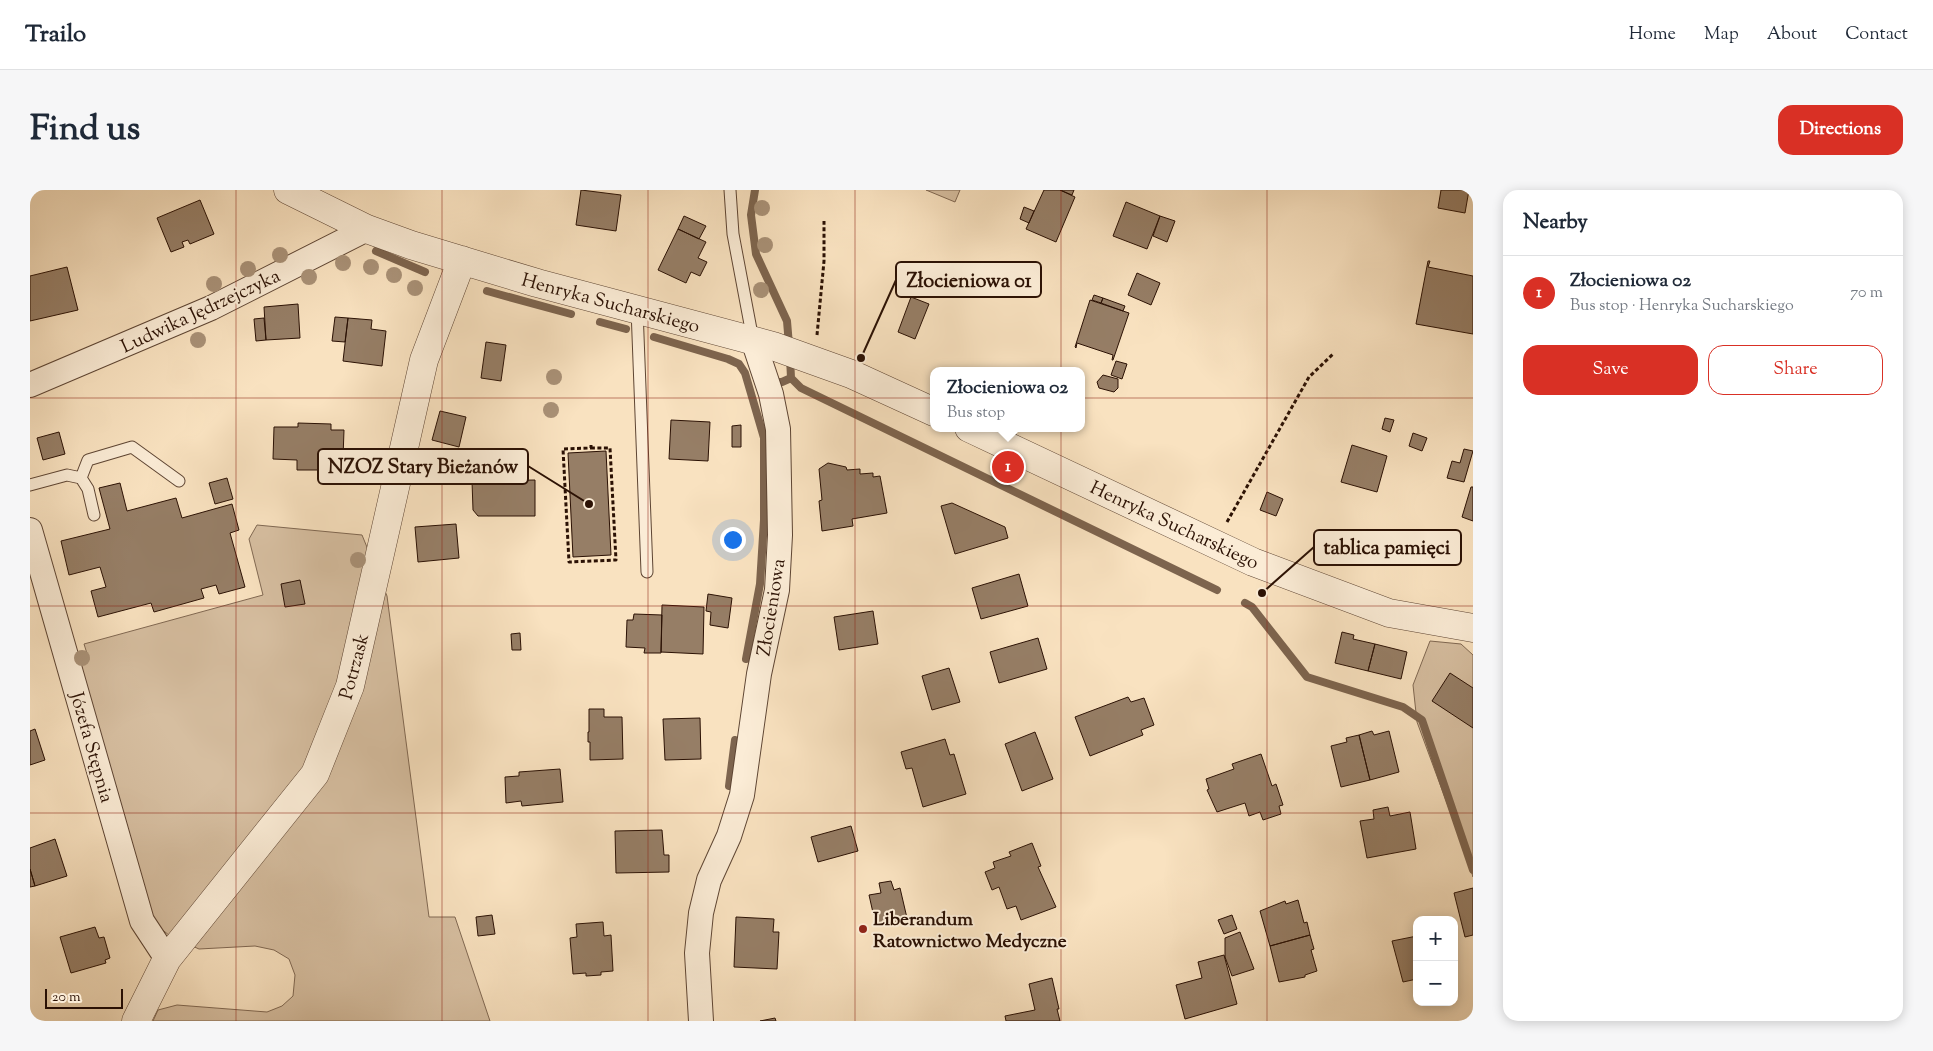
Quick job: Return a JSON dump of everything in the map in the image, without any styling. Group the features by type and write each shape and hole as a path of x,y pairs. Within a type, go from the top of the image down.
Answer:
{"street":[{"name":"Henryka Sucharskiego","path":"288,190 367,229 537,282 763,343 851,374 930,410"},
{"name":"Ludwika Jędrzejczyka","path":"30,385 211,308 367,229"},
{"name":"Potrzask","path":"136,1021 168,958 315,774 350,686 424,360 462,260"},
{"name":"Złocieniowa","path":"701,1021 698,953 701,913 709,880 733,828 744,786 759,674 776,596 779,554 778,430 763,343"},
{"name":"Henryka Sucharskiego","path":"977,432 1253,562 1388,613 1473,628"},
{"name":"Józefa Stępnia","path":"30,530 142,921 168,958"}],"lane":[{"name":"Złocieniowa","path":"730,190 733,234 763,343"},
{"path":"637,309 647,572"},
{"path":"81,478 88,460 132,447 179,481"},
{"path":"30,485 67,475 81,478 88,489 94,515"}],"path":[{"path":"812,359 824,261 824,221"},
{"path":"1214,544 1309,377 1334,353"},
{"path":"591,446 610,448 616,560 569,562 563,449 591,446"}],"shaded area":[{"path":"926,190 960,190 955,202"},
{"path":"257,525 362,535 387,596 429,917 455,917 490,1021 153,1021 158,1010 177,1005 267,1012 282,1006 293,996 295,975 289,959 274,950 255,946 199,949 170,936 154,923 80,663 89,660 84,644 263,595 249,539"},
{"path":"1430,641 1461,644 1473,655 1473,877 1417,722 1413,685"}],"building":[{"path":"581,190 621,195 616,231 576,225"},
{"path":"1044,190 1060,190 1075,197 1056,242 1026,229"},
{"path":"1060,190 1074,190 1072,195"},
{"path":"1441,190 1469,190 1465,213 1438,208"},
{"path":"200,200 214,234 190,244 188,240 182,242 184,247 171,252 157,218"},
{"path":"1126,202 1160,216 1147,249 1113,236"},
{"path":"1024,207 1034,211 1029,223 1020,219"},
{"path":"684,216 706,226 699,239 678,229"},
{"path":"1160,216 1175,221 1167,242 1153,236"},
{"path":"678,229 706,242 698,258 707,262 700,276 691,272 686,283 658,270"},
{"path":"1428,261 1430,261 1428,267 1473,276 1473,334 1416,324"},
{"path":"67,267 78,310 30,321 30,276"},
{"path":"1137,273 1160,283 1151,305 1128,295"},
{"path":"1094,295 1103,298 1101,303 1092,300"},
{"path":"911,297 929,304 915,339 898,332"},
{"path":"1103,298 1125,306 1123,311 1101,303"},
{"path":"1090,300 1129,313 1113,360 1113,355 1077,343 1075,347"},
{"path":"298,304 300,338 266,340 264,307"},
{"path":"335,317 348,318 345,342 332,341"},
{"path":"264,318 266,340 256,341 254,319"},
{"path":"348,318 372,320 371,329 386,331 382,366 343,361"},
{"path":"486,342 506,345 501,381 481,378"},
{"path":"1116,361 1127,364 1122,379 1111,375"},
{"path":"1103,375 1118,379 1118,388 1114,392 1099,388 1097,382"},
{"path":"440,411 466,417 459,447 432,440"},
{"path":"1385,418 1394,420 1390,432 1382,429"},
{"path":"671,420 710,422 708,461 669,459"},
{"path":"298,423 331,424 331,430 344,430 343,458 330,458 330,470 297,470 297,460 273,459 274,427 298,427"},
{"path":"741,425 741,447 732,447 732,426"},
{"path":"59,432 65,454 43,460 37,438"},
{"path":"1413,433 1427,438 1422,451 1409,446"},
{"path":"1352,445 1387,456 1377,492 1341,482"},
{"path":"1464,449 1473,451 1464,482 1447,478 1452,461 1460,463"},
{"path":"606,451 611,555 573,557 568,453"},
{"path":"828,463 846,467 847,470 860,469 860,474 873,473 873,477 880,476 887,513 852,519 853,526 822,531 819,501 822,500 819,469"},
{"path":"227,478 233,499 215,504 209,483"},
{"path":"535,480 535,516 478,516 473,510 472,481"},
{"path":"120,483 127,511 176,498 182,518 232,504 239,530 230,533 245,587 219,594 216,585 201,589 204,598 154,612 151,603 98,617 91,591 106,587 100,567 69,575 61,541 110,529 99,488"},
{"path":"1471,487 1473,487 1473,521 1462,517"},
{"path":"1267,492 1283,499 1276,516 1260,510"},
{"path":"952,503 1005,527 1008,538 955,554 941,506"},
{"path":"456,524 459,558 418,562 415,527"},
{"path":"1019,574 1028,606 981,619 972,588"},
{"path":"300,580 305,604 285,607 281,584"},
{"path":"708,594 732,598 728,628 710,625 711,612 706,611"},
{"path":"662,605 704,607 703,654 661,652"},
{"path":"873,611 878,644 839,650 834,617"},
{"path":"634,614 662,615 661,653 644,653 645,648 626,647 627,620 633,620"},
{"path":"1342,632 1354,635 1353,639 1375,644 1368,671 1335,663"},
{"path":"520,633 521,650 512,650 511,634"},
{"path":"1038,638 1047,669 999,683 990,652"},
{"path":"1375,644 1407,652 1401,679 1368,671"},
{"path":"949,668 960,702 932,710 922,676"},
{"path":"1450,673 1473,688 1473,728 1432,701"},
{"path":"1128,697 1131,702 1144,698 1154,725 1141,730 1143,735 1090,756 1075,717"},
{"path":"589,709 604,709 604,717 622,717 623,759 590,760 590,742 588,742"},
{"path":"700,718 701,759 665,760 663,719"},
{"path":"35,729 45,760 30,765 30,731"},
{"path":"1372,731 1374,735 1389,731 1399,772 1370,780 1359,735"},
{"path":"1035,732 1053,779 1022,791 1005,744"},
{"path":"1359,735 1370,780 1341,787 1331,746 1347,742 1346,738"},
{"path":"945,739 950,755 954,754 966,794 923,807 912,768 906,769 901,752"},
{"path":"1261,754 1272,786 1276,784 1283,805 1279,806 1281,814 1263,820 1260,812 1249,816 1245,803 1217,812 1207,790 1209,789 1206,779 1234,769 1232,764"},
{"path":"560,769 563,802 522,806 521,801 506,803 505,777 519,776 519,772"},
{"path":"1388,807 1390,816 1410,812 1416,849 1367,858 1360,821 1374,819 1373,810"},
{"path":"851,826 858,851 818,862 811,837"},
{"path":"662,830 664,855 669,855 669,872 616,873 615,831"},
{"path":"55,839 67,876 35,886 30,869 30,848"},
{"path":"1032,843 1041,866 1038,867 1056,907 1021,920 1016,906 1007,909 999,887 992,890 985,872 995,868 993,862 1011,856 1009,852"},
{"path":"30,869 35,886 30,887"},
{"path":"891,881 894,890 900,888 907,918 876,926 869,895 881,893 879,883"},
{"path":"1473,888 1473,935 1465,937 1454,893"},
{"path":"1298,900 1304,923 1307,922 1310,935 1270,946 1260,911 1285,901 1286,904"},
{"path":"492,915 495,934 478,936 476,917"},
{"path":"1232,915 1237,929 1224,934 1218,920"},
{"path":"736,917 774,919 773,932 779,932 777,969 734,967"},
{"path":"603,922 604,936 611,935 613,971 601,972 601,975 586,976 586,973 573,974 570,938 577,937 576,924"},
{"path":"95,927 99,938 104,937 110,958 105,960 106,963 71,973 60,937"},
{"path":"1240,932 1254,969 1232,976 1225,957 1225,938"},
{"path":"1310,935 1314,949 1311,950 1317,971 1305,975 1305,977 1279,982 1270,946"},
{"path":"1413,937 1413,980 1403,982 1392,941"},
{"path":"1224,955 1237,1004 1185,1019 1176,985 1202,978 1198,962"},
{"path":"1052,978 1060,1021 1006,1021 1005,1016 1035,1010 1029,984"},
{"path":"775,1018 776,1021 760,1021"}],"waterway":[{"path":"755,190 751,215 756,254 787,321 789,345"},
{"path":"376,251 425,272"},
{"path":"487,291 571,314"},
{"path":"600,322 626,329"},
{"path":"654,337 739,364 745,373 764,438 764,520 760,584 746,659"},
{"path":"790,357 791,378 801,388 1217,590"},
{"path":"775,382 782,382 791,378"},
{"path":"1245,603 1252,607 1307,677 1403,707 1422,720 1473,870"},
{"path":"729,786 735,740"}],"place":[{"name":"Złocieniowa 01","path":"861,358"},
{"name":"Złocieniowa 02","path":"1008,467"},
{"name":"NZOZ Stary Bieżanów","path":"589,504"},
{"name":"tablica pamięci","path":"1262,593"},
{"name":"Liberandum Ratownictwo Medyczne","path":"863,929"}]}
